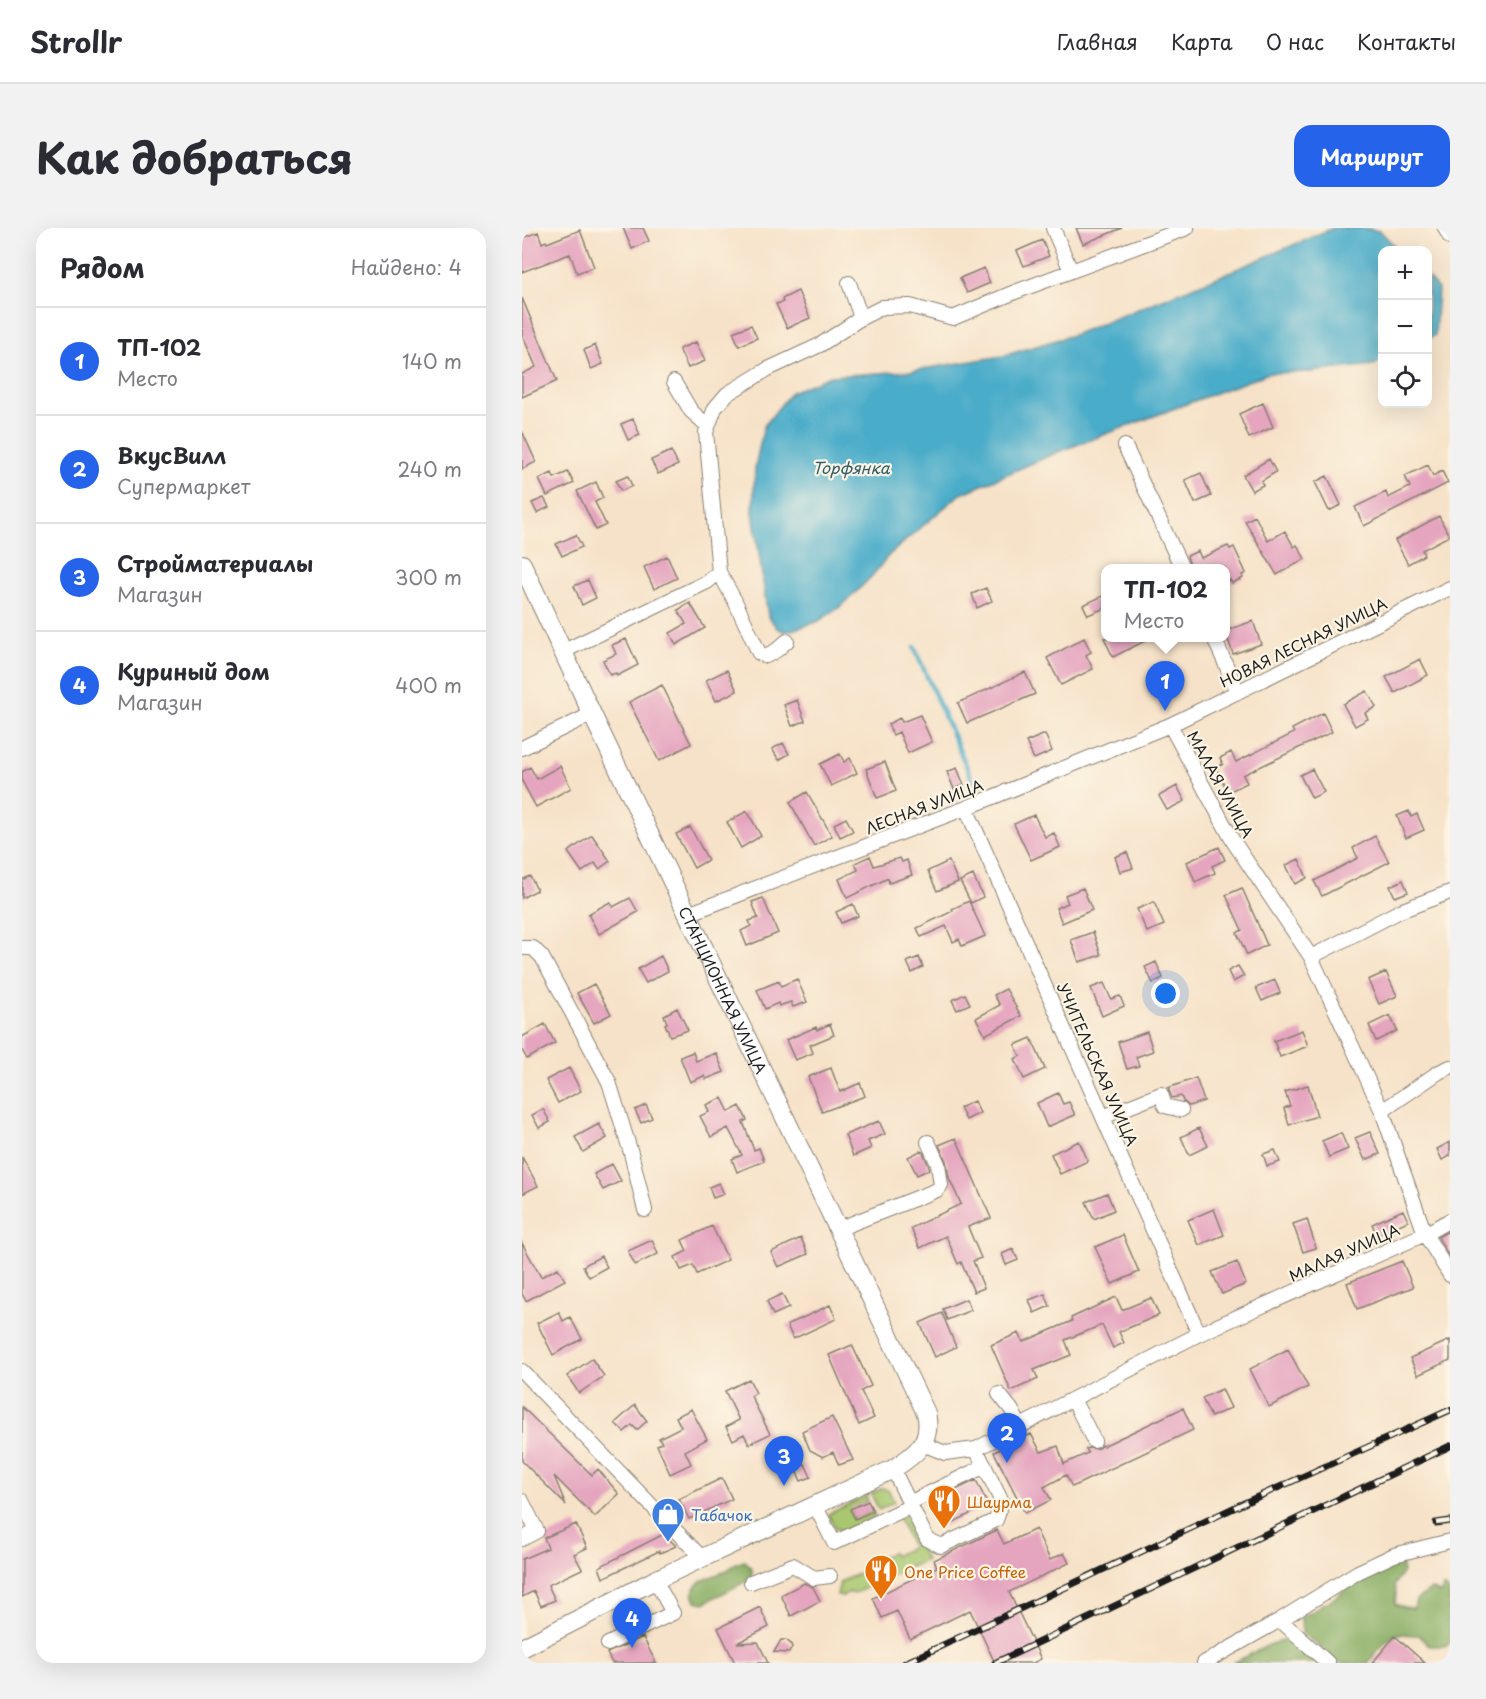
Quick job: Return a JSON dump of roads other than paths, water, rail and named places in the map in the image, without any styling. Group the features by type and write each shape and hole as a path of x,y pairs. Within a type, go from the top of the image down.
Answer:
{"main road":[{"name":"СТАНЦИОННАЯ УЛИЦА","path":"522,564 926,1413 929,1424 923,1444"},
{"path":"523,1644 892,1469 909,1459 923,1444"}],"street":[{"path":"1053,228 1071,271"},
{"path":"788,641 766,656 759,653 735,601 718,572 706,432 716,408 727,394 768,369 820,345 861,318 883,307 910,306 952,318 1187,228"},
{"path":"1445,228 1450,237"},
{"path":"849,283 861,318"},
{"path":"674,382 691,411 708,426"},
{"path":"1125,446 1180,564"},
{"path":"562,652 707,582 718,572"},
{"name":"НОВАЯ ЛЕСНАЯ УЛИЦА","path":"1170,725 1450,588"},
{"path":"1216,642 1238,692"},
{"path":"522,748 592,714"},
{"name":"ЛЕСНАЯ УЛИЦА","path":"688,914 966,808 1170,725"},
{"name":"МАЛАЯ УЛИЦА","path":"923,1444 945,1453 976,1449 1199,1334 1425,1234 1382,1111 1311,957 1233,841 1170,725"},
{"name":"УЧИТЕЛЬСКАЯ УЛИЦА","path":"966,808 1199,1334"},
{"path":"1311,957 1400,911 1450,892"},
{"path":"522,948 533,948 542,957 609,1082 631,1153 645,1210"},
{"path":"1382,1111 1450,1067"},
{"path":"1103,1117 1161,1094 1165,1106 1181,1110"},
{"path":"838,1229 937,1190 940,1185 938,1164 928,1142"},
{"path":"1450,1221 1425,1234 1450,1275"},
{"path":"522,1371 702,1558"},
{"path":"999,1395 1011,1408 1020,1426"},
{"path":"1073,1399 1094,1442"},
{"path":"892,1469 927,1539 941,1546 996,1520 1002,1502 976,1449"},
{"path":"815,1505 834,1543 985,1466"},
{"path":"522,1501 537,1531 522,1539"},
{"path":"1204,1663 1281,1620 1358,1572 1394,1555 1450,1541"},
{"path":"751,1582 793,1565 814,1578 830,1576"},
{"path":"608,1644 673,1613 655,1580"},
{"path":"1281,1620 1328,1663"}],"water":[{"name":"Торфянка","path":"1333,228 1363,228 1380,231 1395,246 1378,246 1378,363 1310,372 1269,373 1058,452 959,495 889,555 843,605 817,622 785,632 777,628 768,616 753,512 755,467 764,426 791,392 830,376 910,371 1003,356 1073,335"},
{"path":"1432,282 1438,289 1435,335 1432,337"}],"waterway":[{"path":"914,647 976,788"}],"railway":[{"path":"905,1663 1242,1504 1450,1410"},
{"path":"995,1663 1450,1446"},
{"path":"1436,1523 1450,1521"}],"place":[{"name":"ТП-102","path":"1165,711"},
{"name":"ВкусВилл","path":"1007,1463"},
{"name":"Стройматериалы","path":"784,1486"},
{"name":"Шаурма","path":"944,1530"},
{"name":"Табачок","path":"668,1543"},
{"name":"One Price Coffee","path":"881,1600"},
{"name":"Куриный дом","path":"632,1648"}]}
